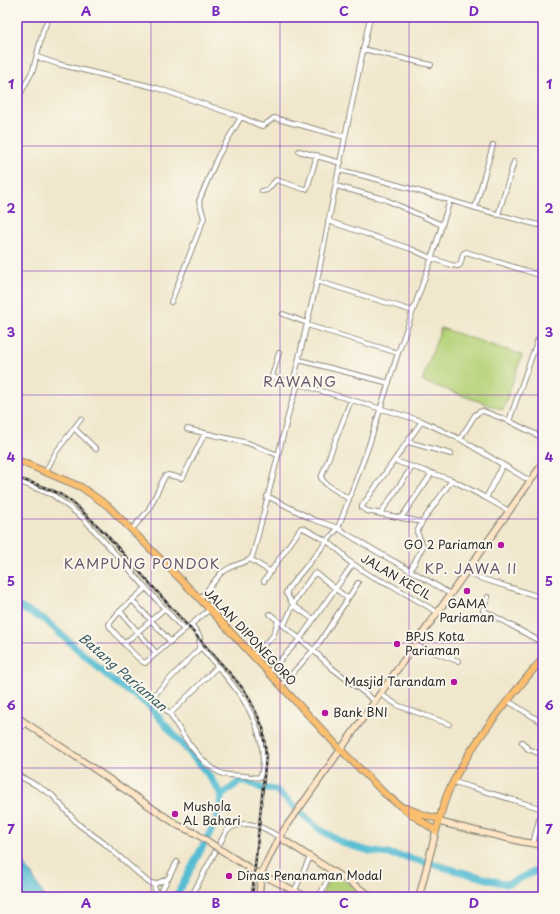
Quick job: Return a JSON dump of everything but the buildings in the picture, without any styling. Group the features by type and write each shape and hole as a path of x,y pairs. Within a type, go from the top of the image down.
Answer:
{"main road":[{"name":"JALAN DIPONEGORO","path":"17,460 70,481 91,493 108,506 200,599 280,686 384,793 436,831"},
{"path":"436,831 449,792 479,740 543,658"},
{"name":"JALAN DIPONEGORO","path":"398,804 439,820"}],"street":[{"path":"17,100 31,74 37,57 43,31 49,17"},
{"path":"200,599 221,573 228,568 246,562 250,559 255,547 296,383 299,360 317,281 370,17"},
{"path":"363,49 431,65"},
{"path":"37,57 147,85 241,117 261,126 274,118 345,137"},
{"path":"171,302 204,218 199,201 218,156 241,117"},
{"path":"475,208 493,145"},
{"path":"299,151 340,163"},
{"path":"262,191 267,190 276,180 307,189 317,156"},
{"path":"498,215 514,162"},
{"path":"339,170 378,178 498,215 543,226"},
{"path":"336,186 387,200 442,225"},
{"path":"313,619 293,604 286,594 338,528 381,408 398,352 450,200"},
{"path":"328,221 411,249 431,258 458,266 462,262 464,253 466,252 543,276"},
{"path":"317,281 413,311"},
{"path":"283,314 307,324 398,352"},
{"path":"509,421 538,339 543,333"},
{"path":"279,352 272,376 275,378 422,420 460,439 530,481"},
{"path":"299,360 389,383"},
{"path":"349,499 326,484 321,478 351,400"},
{"path":"460,439 478,412 485,412 509,421 543,438"},
{"path":"46,471 56,452 81,419"},
{"path":"422,420 395,461 362,506 363,509 367,511 422,522"},
{"path":"74,428 96,449"},
{"path":"187,429 253,444 278,455"},
{"path":"132,529 148,511 165,476 183,477 205,433"},
{"path":"408,442 451,454"},
{"path":"395,461 412,468 452,480 509,511"},
{"path":"259,897 261,874 279,837 294,814 341,750 543,463"},
{"path":"486,498 504,465"},
{"path":"380,514 412,468"},
{"path":"401,518 432,473"},
{"path":"410,570 424,545 418,532 422,522 452,480"},
{"path":"17,481 54,495 90,525 184,630"},
{"path":"267,496 312,519 338,528 357,541 425,578 450,594"},
{"name":"JALAN KECIL","path":"270,572 301,528 303,528 327,541 343,554 347,560 371,576 391,584 437,612"},
{"path":"250,559 270,572 264,581"},
{"path":"268,672 299,640 353,564"},
{"path":"467,571 477,577 543,598"},
{"path":"284,625 293,604 301,591 316,573 347,598"},
{"path":"280,686 313,650 358,583"},
{"path":"146,588 120,611 110,621 109,625 124,644 143,663 148,661 170,641 209,610"},
{"path":"488,597 484,610 543,643"},
{"path":"132,600 170,641"},
{"path":"124,644 164,609"},
{"path":"120,611 156,653"},
{"path":"270,614 299,640 375,701"},
{"path":"252,656 273,636 278,621"},
{"path":"192,624 199,635 200,646 242,696 257,727 263,752 260,777 228,775 213,768 201,757 188,741 170,714 155,696 200,646"},
{"path":"414,645 458,662"},
{"path":"170,714 217,667"},
{"path":"380,694 399,706 449,724"},
{"path":"508,701 543,723"},
{"path":"17,717 179,826 195,833 261,874 307,897"},
{"path":"17,731 26,723"},
{"path":"522,742 528,749 543,755"},
{"path":"17,775 52,795 78,824 104,842 148,882 154,885 158,897"},
{"path":"454,782 543,807 533,844"},
{"path":"439,820 483,833 543,845"},
{"path":"191,897 228,830 234,826 243,824 255,824 266,828 373,897"},
{"path":"420,897 436,831"},
{"path":"295,890 310,857"},
{"path":"158,897 177,862"},
{"path":"319,897 332,871"},
{"path":"154,885 169,878"}],"green space":[{"path":"441,328 522,355 503,410 422,381"},
{"path":"332,873 368,897 321,897"}],"water":[{"path":"17,854 28,869 43,894 43,897 17,897"}],"waterway":[{"name":"Batang Pariaman","path":"17,606 45,620 111,679 149,706 207,773 222,795 216,821 176,897"},
{"path":"222,795 239,782 249,782 261,788 276,790 319,829 345,844 369,851 406,857 506,884 543,868"}],"railway":[{"path":"17,478 56,492 69,500 87,516 104,532 247,694 263,728 266,756 252,897"}],"place":[{"name":"GO 2 Pariaman","path":"501,545"},
{"name":"GAMA Pariaman","path":"467,591"},
{"name":"BPJS Kota Pariaman","path":"397,644"},
{"name":"Masjid Tarandam","path":"454,682"},
{"name":"Bank BNI","path":"325,713"},
{"name":"Mushola AL Bahari","path":"175,814"},
{"name":"Dinas Penanaman Modal","path":"229,876"}],"district":[{"name":"RAWANG","path":"300,382"},
{"name":"KAMPUNG PONDOK","path":"142,564"},
{"name":"KP. JAWA II","path":"471,569"}]}
